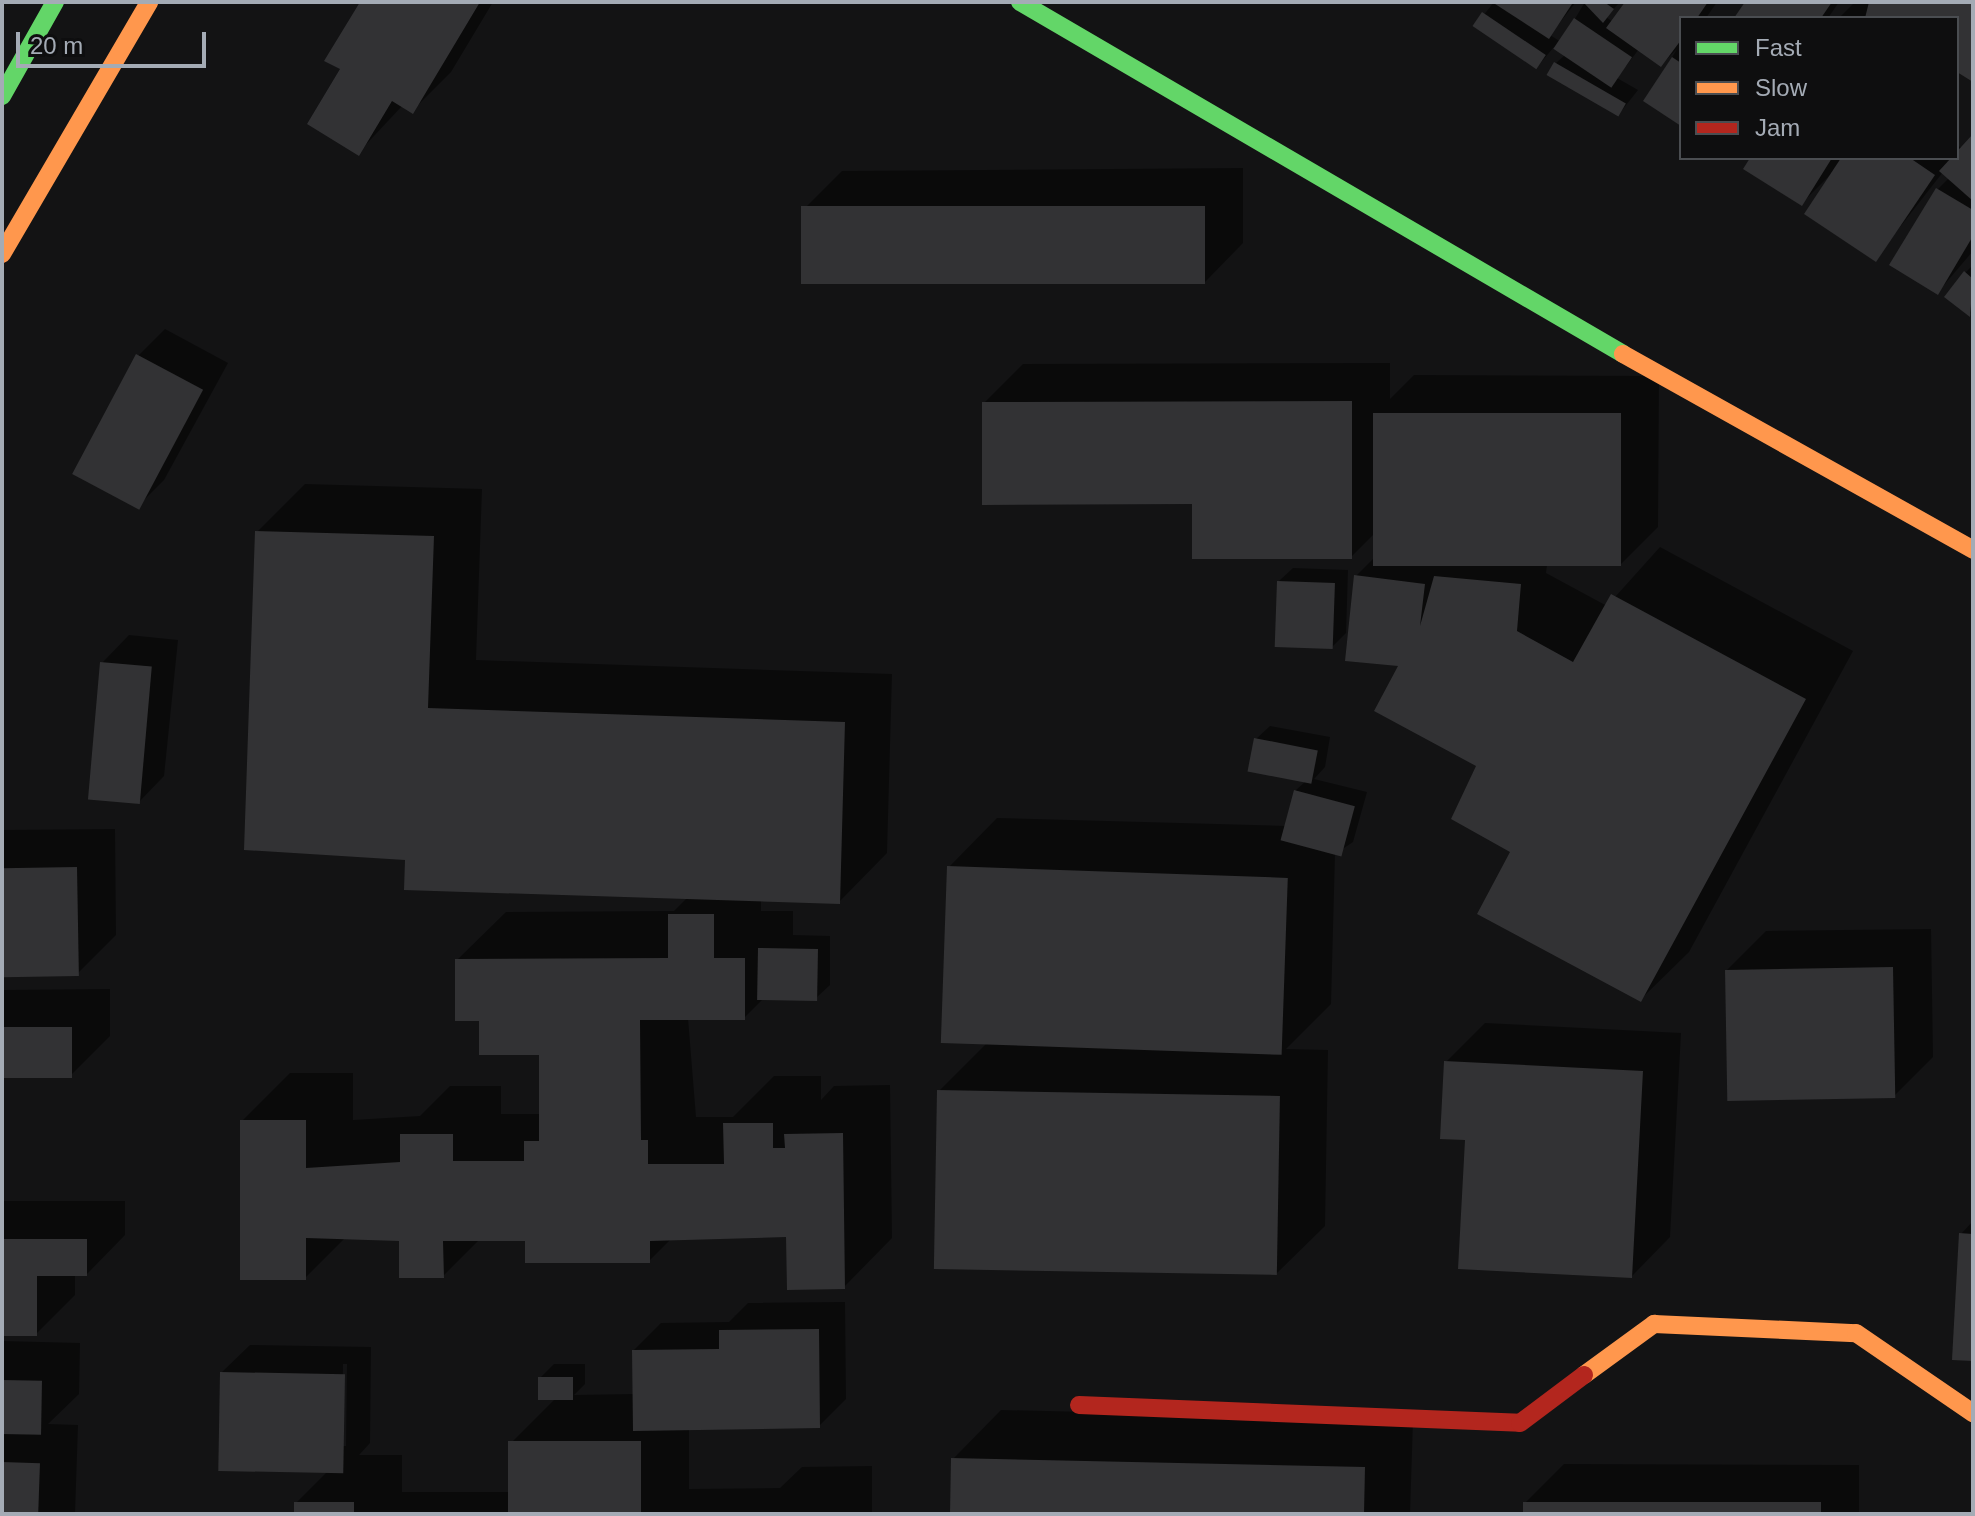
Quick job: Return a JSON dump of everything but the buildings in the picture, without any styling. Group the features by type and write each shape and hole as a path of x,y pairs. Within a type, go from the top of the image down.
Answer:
{"street":[{"path":"2,96 55,2"},
{"path":"2,254 149,2"},
{"path":"1020,2 1414,237 1973,550"},
{"path":"1079,1405 1354,1411 1520,1423 1654,1324 1856,1333 1973,1413"}],"traffic: fast":[{"path":"2,96 55,2"},
{"path":"1020,2 1623,354"}],"traffic: slow":[{"path":"2,254 149,2"},
{"path":"1623,354 1973,550"},
{"path":"1584,1375 1654,1324 1856,1333 1973,1413"}],"traffic: jam":[{"path":"1079,1405 1520,1423 1584,1375"}]}
